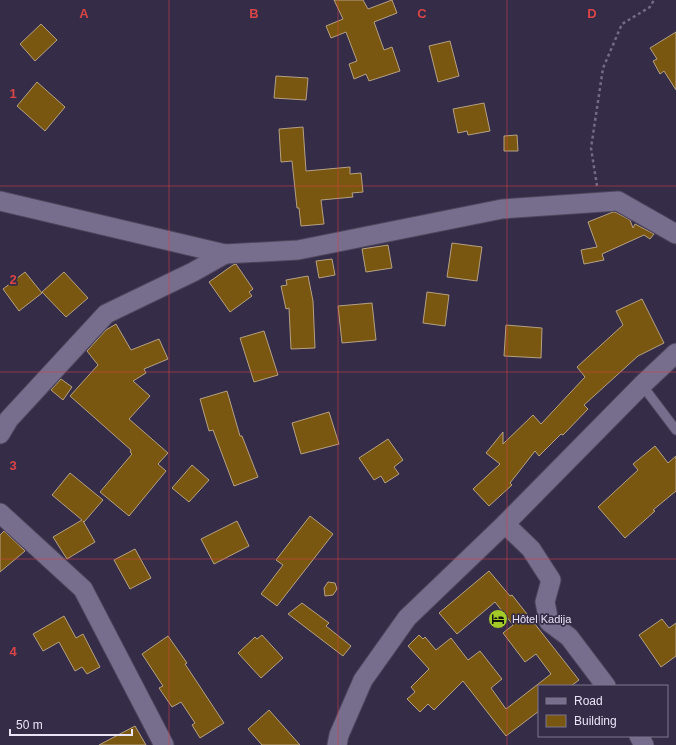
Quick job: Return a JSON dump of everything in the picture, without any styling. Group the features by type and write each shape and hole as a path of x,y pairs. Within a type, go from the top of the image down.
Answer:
{"street":[{"path":"0,201 225,254 298,250 502,209 618,201 676,234"},
{"path":"0,434 9,419 106,314 192,272 225,254"},
{"path":"337,745 339,735 363,680 407,618 505,524 642,385 676,353"},
{"path":"0,513 84,589 164,745"},
{"path":"505,524 531,548 551,580 545,602 549,622 569,637 605,685"}],"lane":[{"path":"642,385 676,430"}],"path":[{"path":"600,202 591,148 603,68 622,24 650,7 654,0"}],"building":[{"path":"334,0 363,0 368,9 392,0 397,13 374,22 384,50 392,47 400,71 369,81 366,74 354,79 349,64 357,61 346,32 331,38 326,26 343,19"},
{"path":"41,24 57,40 35,61 20,44"},
{"path":"676,32 676,90 664,71 660,74 653,61 657,59 650,48"},
{"path":"450,41 459,76 438,82 429,46"},
{"path":"276,76 308,78 306,100 274,98"},
{"path":"37,82 65,107 45,131 17,106"},
{"path":"484,103 490,131 468,135 467,131 458,133 453,109"},
{"path":"303,127 306,171 350,167 350,174 361,173 363,192 352,193 353,197 321,200 324,224 301,226 299,208 297,208 292,161 281,162 279,129"},
{"path":"517,135 518,151 504,151 504,136"},
{"path":"613,212 630,220 633,228 635,224 654,234 650,239 644,235 602,254 604,260 584,264 581,250 597,247 588,222"},
{"path":"452,243 482,247 477,281 447,277"},
{"path":"388,245 392,268 366,272 362,249"},
{"path":"332,259 335,275 319,278 316,261"},
{"path":"236,264 253,289 249,292 252,296 230,312 209,282"},
{"path":"25,272 42,293 19,311 3,289"},
{"path":"64,272 88,298 66,317 42,292"},
{"path":"308,276 313,301 315,348 291,349 289,308 286,309 281,286 287,285 286,280"},
{"path":"427,292 449,295 445,326 423,323"},
{"path":"642,299 664,343 638,356 584,405 588,409 563,435 561,434 539,456 535,451 510,483 512,485 489,506 473,489 500,464 486,453 503,432 503,444 533,415 541,424 585,377 577,367 623,325 616,311"},
{"path":"372,303 376,340 342,343 338,306"},
{"path":"116,324 131,350 159,339 168,359 144,369 146,373 133,381 150,396 129,419 168,453 158,464 166,471 129,516 100,492 132,454 130,452 131,450 70,396 98,365 87,351 106,330"},
{"path":"506,325 542,328 541,358 504,356"},
{"path":"264,331 278,375 254,382 240,338"},
{"path":"61,379 72,387 63,400 51,390"},
{"path":"227,391 240,436 242,436 258,477 234,486 213,430 209,431 200,399"},
{"path":"329,412 339,444 301,454 292,423"},
{"path":"388,439 403,460 394,467 399,474 385,483 381,476 374,480 359,458"},
{"path":"655,446 668,463 676,456 676,491 653,510 655,511 625,538 598,507 638,470 633,464"},
{"path":"192,465 209,480 189,502 172,488"},
{"path":"70,473 103,500 84,522 83,521 95,542 67,559 53,537 82,520 52,495"},
{"path":"310,516 333,534 277,606 261,594 283,565 276,560"},
{"path":"237,521 249,546 214,564 201,539"},
{"path":"4,531 25,551 0,572 0,535"},
{"path":"135,549 151,578 130,589 114,560"},
{"path":"489,571 510,596 512,595 579,680 572,685 538,685 538,712 506,736 463,681 434,710 428,704 420,712 407,699 415,692 411,687 429,669 408,646 419,635 423,639 425,637 436,650 451,638 468,660 480,651 502,679 491,688 506,709 551,674 536,654 525,662 503,633 513,625 495,602 457,634 439,613"},
{"path":"328,582 335,583 337,589 333,595 325,596 324,588"},
{"path":"302,603 329,623 326,626 351,646 343,656 288,614"},
{"path":"64,616 76,638 83,634 100,667 87,674 82,667 75,671 59,642 43,651 33,634"},
{"path":"662,619 669,628 676,623 676,656 661,667 639,635"},
{"path":"262,635 283,658 261,678 238,653 255,637 257,639"},
{"path":"168,636 187,663 185,664 224,723 200,738 192,725 195,723 181,702 172,707 159,688 163,686 142,654"},
{"path":"269,710 300,745 262,745 248,729"},
{"path":"135,726 146,745 99,745"}],"place":[{"name":"Hôtel Kadija","path":"498,619"}]}
